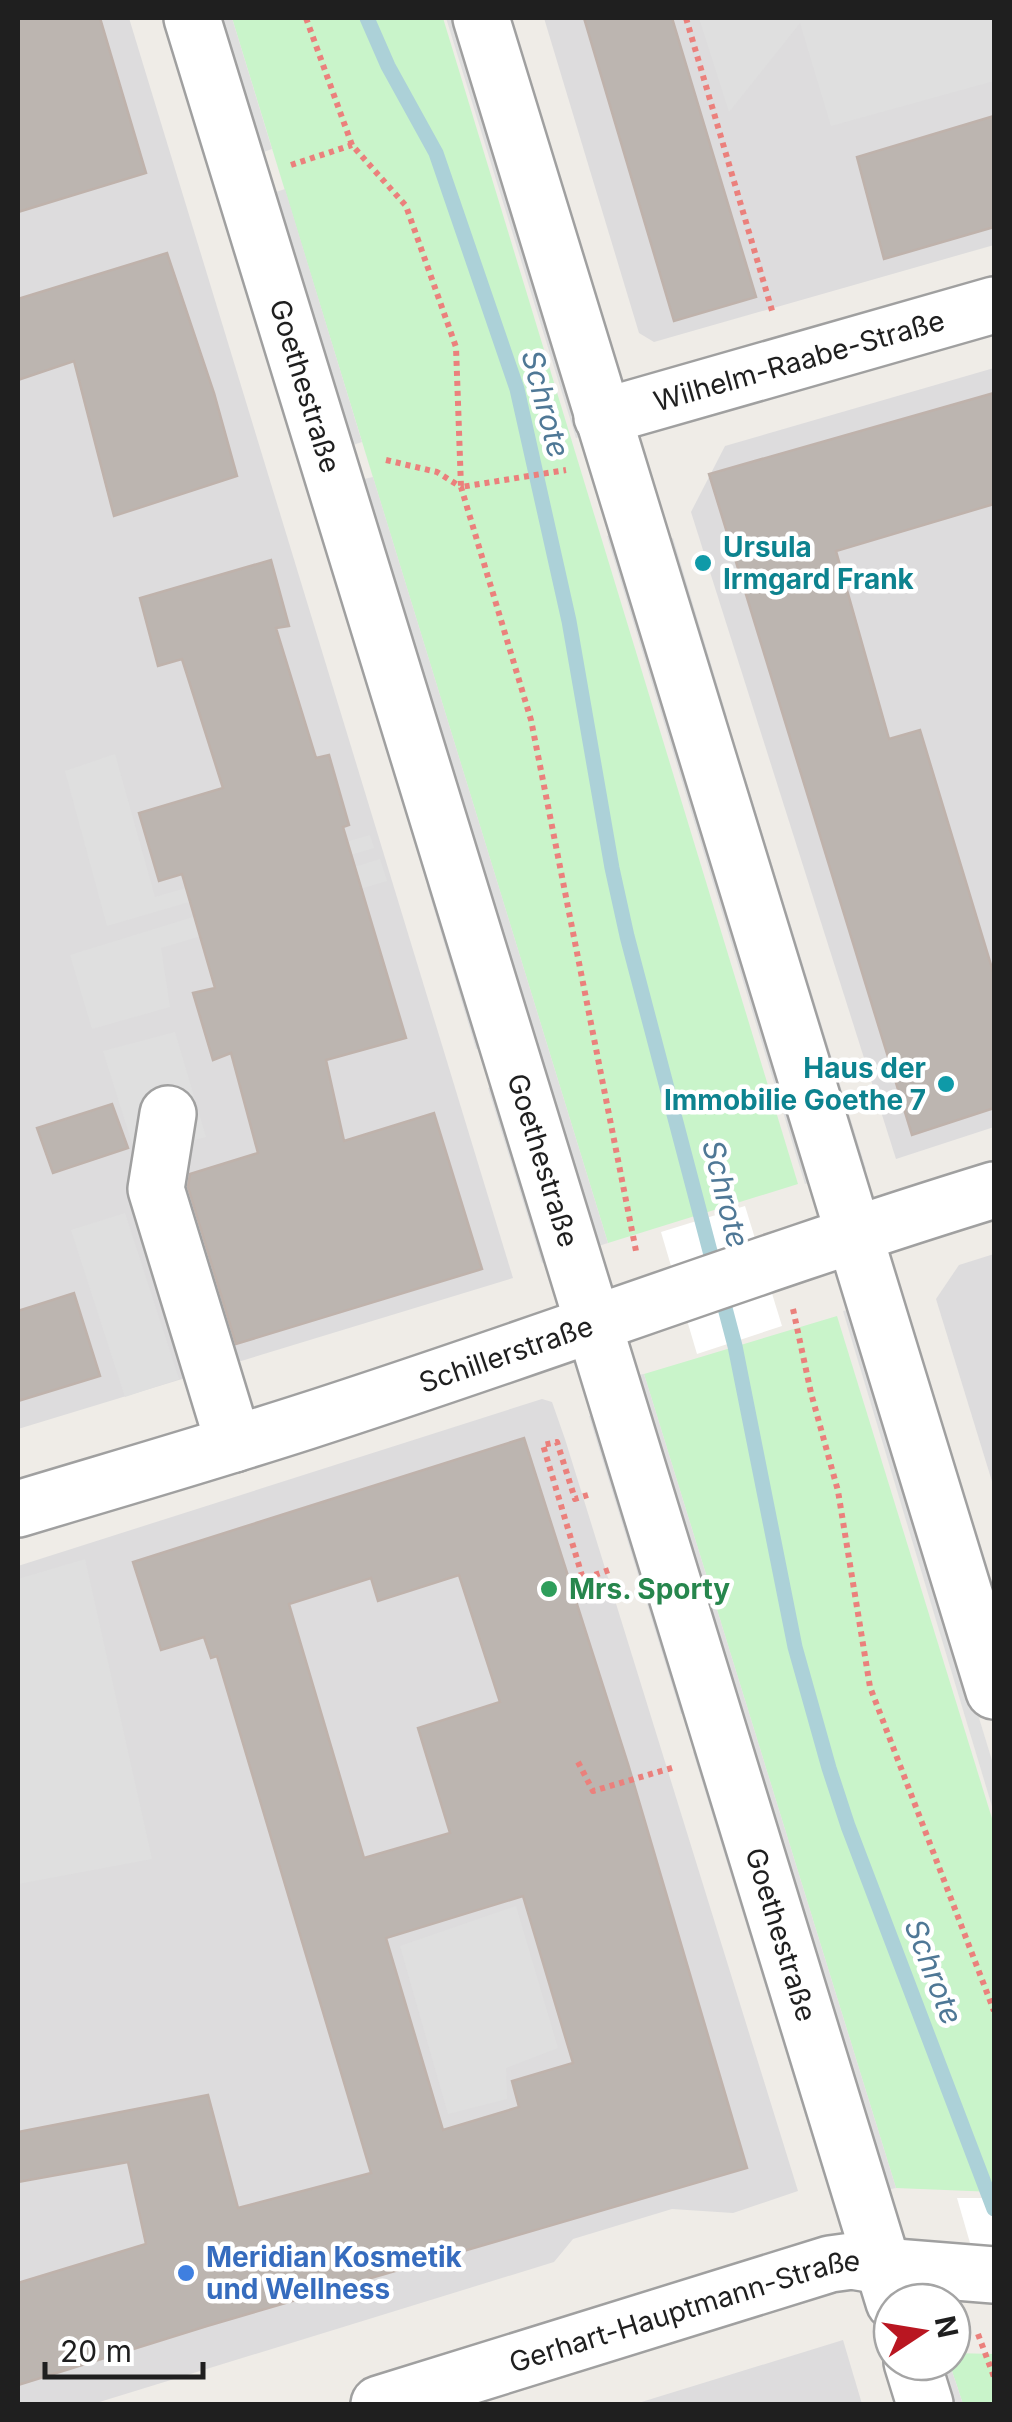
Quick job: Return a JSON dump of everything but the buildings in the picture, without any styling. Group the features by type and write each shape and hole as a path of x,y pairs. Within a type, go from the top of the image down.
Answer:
{"street":[{"name":"Goethestraße","path":"192,18 887,2282"},
{"path":"481,18 994,1692"},
{"name":"Wilhelm-Raabe-Straße","path":"602,417 994,305"},
{"path":"168,1114 156,1189 234,1444"},
{"name":"Schillerstraße","path":"18,1509 234,1444 994,1190"},
{"name":"Gerhart-Hauptmann-Straße","path":"379,2404 830,2264 852,2262 885,2282"},
{"name":"Gerhart-Hauptmann-Straße","path":"908,2282 987,2274"}],"path":[{"path":"306,18 352,145 406,206 456,347 461,488 531,720 636,1251"},
{"path":"686,18 788,364"},
{"path":"284,167 352,145"},
{"path":"332,469 378,458 437,472 461,488 569,470"},
{"path":"793,1309 838,1492 870,1688 994,2011"},
{"path":"589,1495 575,1499 557,1442 542,1445 583,1579 612,1569"},
{"path":"578,1762 594,1790 668,1769"},
{"path":"978,2334 994,2377"}],"shaded area":[{"path":"18,18 129,18 513,1278 18,1429"},
{"path":"212,18 232,18 272,149 255,155"},
{"path":"446,18 464,18 593,433 576,438"},
{"path":"544,18 994,18 994,245 654,342 639,333"},
{"path":"699,18 994,18 994,81 831,126 800,23 729,112"},
{"path":"285,189 362,442 344,448 267,195"},
{"path":"994,368 994,1127 896,1159 691,512 725,446"},
{"path":"373,477 608,1243 589,1249 355,481"},
{"path":"620,533 822,1180 805,1184 607,536"},
{"path":"673,538 727,717 711,722 657,543"},
{"path":"115,754 155,897 370,835 374,848 107,926 65,771"},
{"path":"745,777 866,1169 849,1174 730,782"},
{"path":"380,859 387,881 161,948 170,1007 92,1029 70,955"},
{"path":"442,882 491,1045 476,1049 427,886"},
{"path":"175,1032 206,1137 136,1156 103,1051"},
{"path":"504,1083 558,1258 542,1263 488,1088"},
{"path":"125,1213 179,1379 125,1397 71,1230"},
{"path":"994,1254 994,1488 936,1299 959,1265"},
{"path":"854,1308 994,1767 994,1813 843,1311"},
{"path":"644,1374 896,2188 881,2191 627,1377"},
{"path":"542,1399 552,1402 565,1439 798,2191 733,2213 672,2209 573,2239 554,2262 93,2404 18,2404 18,1566"},
{"path":"605,1411 698,1709 681,1714 589,1416"},
{"path":"85,1559 152,1859 18,1884 18,1579"},
{"path":"711,1747 843,2169 823,2173 693,1752"},
{"path":"516,1906 558,2048 506,2068 507,2099 448,2114 400,1946"},
{"path":"843,2340 862,2404 635,2404"},
{"path":"939,2382 956,2382 963,2404 946,2404"}],"green space":[{"path":"232,18 443,18 798,1184 608,1243"},
{"path":"837,1316 994,1825 994,2192 896,2188 644,1374"},
{"path":"972,2353 994,2354 994,2404 963,2404 956,2382 972,2382"}],"pier":[{"path":"745,1206 782,1326 697,1354 661,1232"},
{"path":"957,2198 994,2198 994,2310 979,2274"}],"waterway":[{"name":"Schrote","path":"367,18 388,66 436,153 517,389 569,621 627,936 735,1346 795,1647 848,1826 994,2209"}],"place":[{"name":"Ursula Irmgard Frank","path":"703,563"},
{"name":"Haus der Immobilie Goethe 7","path":"946,1084"},
{"name":"Mrs. Sporty","path":"549,1589"},
{"name":"Meridian Kosmetik und Wellness","path":"186,2273"}]}
